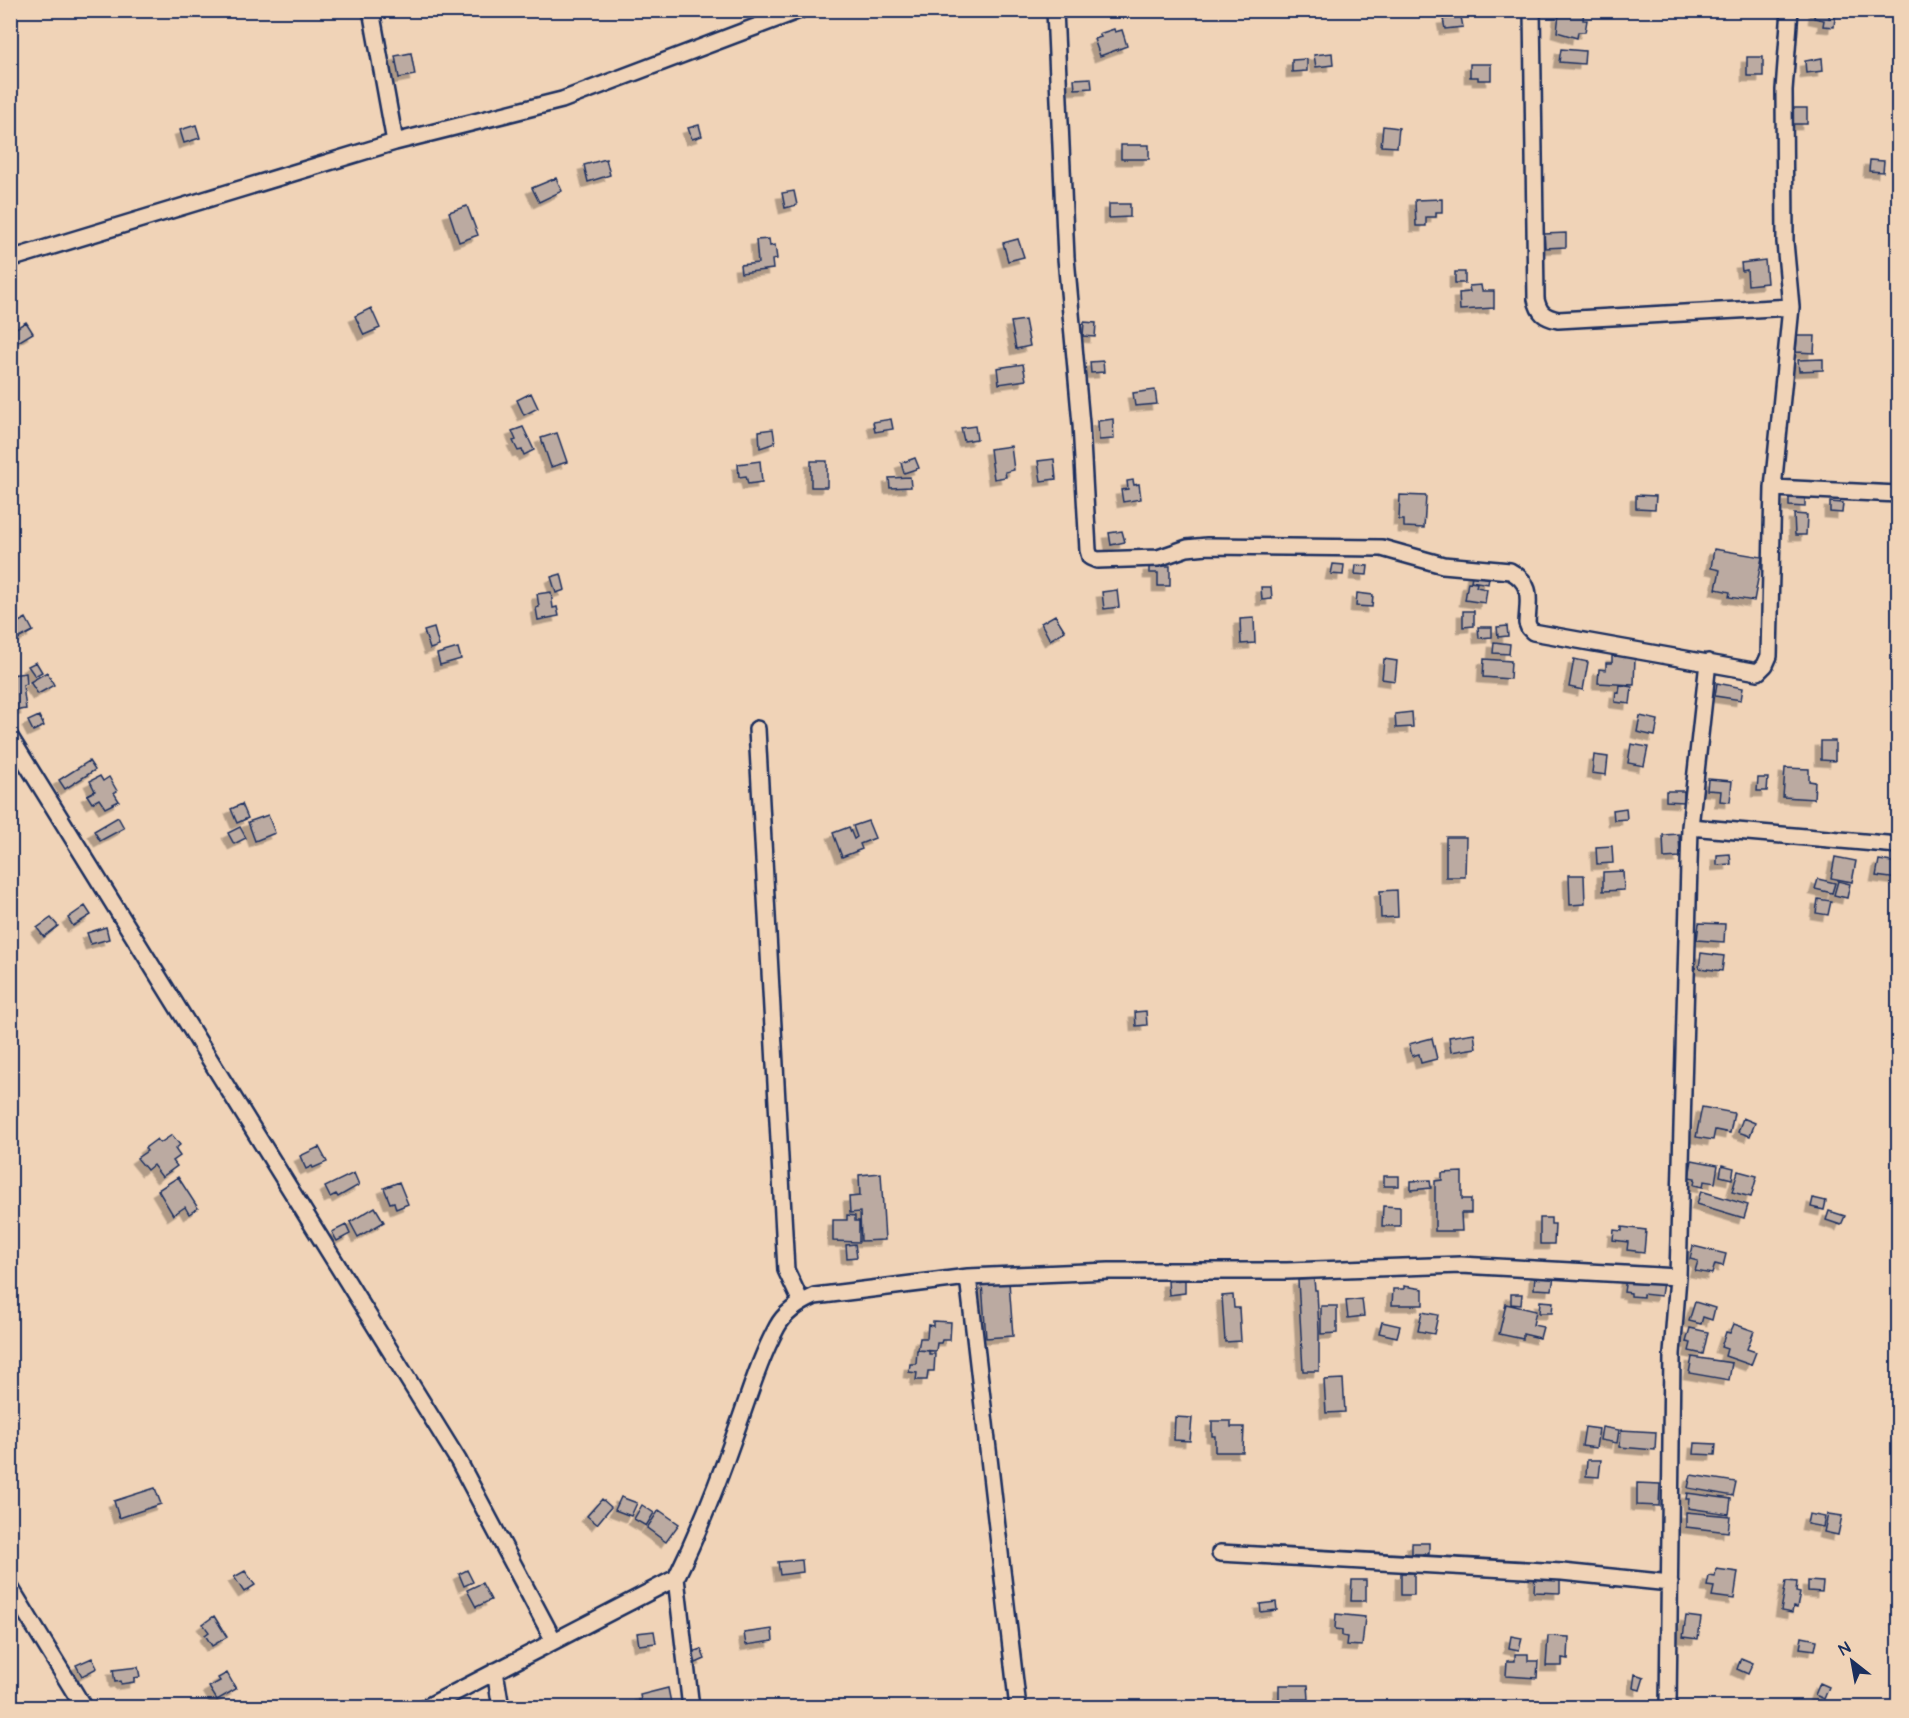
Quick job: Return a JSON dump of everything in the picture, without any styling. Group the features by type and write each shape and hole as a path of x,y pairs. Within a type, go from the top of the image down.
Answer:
{"street":[{"path":"371,10 395,142"},
{"path":"10,259 395,142 562,100 800,10"},
{"path":"1055,10 1066,258 1090,557 1097,560 1158,558 1187,548 1207,546 1382,548 1443,565 1510,572 1518,575 1528,589 1527,623 1533,632 1758,672 1765,666 1769,656 1773,488 1791,307 1785,242 1784,101 1790,10"},
{"path":"1532,10 1538,310 1546,318 1558,320 1791,307"},
{"path":"1773,488 1899,494"},
{"path":"1668,1707 1672,1354 1678,1277 1690,827 1708,662"},
{"path":"757,729 786,1270 801,1302"},
{"path":"10,737 458,1460 554,1641"},
{"path":"1690,827 1899,845"},
{"path":"691,1707 676,1578 720,1476 755,1378 777,1327 786,1314 801,1302 814,1296 968,1277 1108,1271 1287,1271 1461,1265 1678,1277"},
{"path":"968,1277 1018,1707"},
{"path":"1220,1553 1551,1572 1670,1583"},
{"path":"425,1707 676,1578"},
{"path":"10,1587 84,1707"},
{"path":"495,1671 501,1707"}],"building":[{"path":"1567,10 1584,10 1583,20 1587,20 1585,32 1578,32 1577,38 1557,32 1559,14 1566,15"},
{"path":"1815,10 1830,10 1829,18 1835,18 1834,27 1823,26 1824,20 1814,18"},
{"path":"1461,17 1463,27 1445,29 1443,19"},
{"path":"1114,29 1115,32 1122,30 1127,46 1100,56 1094,39 1101,37 1099,34"},
{"path":"1561,49 1585,51 1584,64 1559,62"},
{"path":"411,53 415,75 399,78 395,56"},
{"path":"1332,53 1333,65 1316,67 1314,55"},
{"path":"1747,57 1763,57 1763,76 1747,76"},
{"path":"1822,58 1823,71 1806,73 1805,61"},
{"path":"1307,59 1307,71 1292,72 1292,60"},
{"path":"1470,64 1491,64 1491,80 1478,80 1478,77 1470,77"},
{"path":"1091,78 1092,88 1075,89 1074,79"},
{"path":"1793,108 1807,108 1807,124 1793,124"},
{"path":"196,125 200,138 184,143 180,130"},
{"path":"699,125 702,136 692,139 688,128"},
{"path":"1383,126 1399,128 1397,147 1381,146"},
{"path":"1121,145 1149,145 1149,159 1121,159"},
{"path":"606,159 610,175 588,182 584,165"},
{"path":"1870,160 1884,161 1883,172 1869,171"},
{"path":"556,178 562,191 539,202 532,188"},
{"path":"794,191 797,205 785,208 782,193"},
{"path":"1442,199 1442,212 1436,212 1436,217 1426,217 1426,226 1416,226 1415,200"},
{"path":"1109,204 1130,204 1130,217 1109,218"},
{"path":"467,206 478,235 459,242 449,212"},
{"path":"1566,233 1566,247 1545,248 1544,234"},
{"path":"769,239 770,246 775,245 777,259 772,260 773,269 741,273 740,265 758,263 756,240"},
{"path":"1018,239 1024,257 1008,261 1003,243"},
{"path":"1765,260 1767,283 1748,285 1747,270 1742,271 1741,263"},
{"path":"1455,272 1465,272 1465,283 1455,283"},
{"path":"1481,285 1482,291 1494,291 1494,308 1460,310 1459,293 1470,292 1469,286"},
{"path":"371,308 380,328 364,335 355,316"},
{"path":"1025,320 1030,346 1016,349 1011,322"},
{"path":"26,322 33,333 18,342 11,331"},
{"path":"1084,322 1096,323 1095,337 1083,336"},
{"path":"1797,336 1815,336 1814,353 1796,352"},
{"path":"1823,359 1823,370 1799,371 1798,360"},
{"path":"1103,361 1104,372 1091,373 1090,362"},
{"path":"1023,364 1026,380 999,384 997,368"},
{"path":"1155,390 1157,404 1135,406 1133,393"},
{"path":"531,393 538,408 524,415 517,400"},
{"path":"891,419 893,429 875,432 873,422"},
{"path":"1113,419 1114,439 1099,440 1098,421"},
{"path":"975,426 977,439 964,441 961,428"},
{"path":"523,427 534,450 524,455 522,450 518,451 513,441 516,440 512,431"},
{"path":"773,429 775,443 760,448 759,431"},
{"path":"557,433 567,462 551,467 541,438"},
{"path":"1011,446 1014,470 1005,472 1006,477 994,479 990,449"},
{"path":"915,458 919,468 904,473 901,463"},
{"path":"1054,459 1056,479 1041,481 1038,461"},
{"path":"760,461 762,482 748,484 746,476 739,477 738,464"},
{"path":"811,461 827,461 827,487 811,487"},
{"path":"910,477 911,487 890,488 889,478"},
{"path":"1133,480 1134,485 1139,484 1141,499 1123,502 1121,490 1128,489 1127,481"},
{"path":"1400,495 1426,496 1424,528 1404,527 1404,520 1399,520"},
{"path":"1636,495 1656,496 1655,509 1636,508"},
{"path":"1789,496 1805,496 1805,507 1789,506"},
{"path":"1830,502 1843,503 1842,513 1830,512"},
{"path":"1794,514 1807,515 1806,535 1795,535"},
{"path":"1122,531 1125,542 1111,545 1109,533"},
{"path":"1714,549 1762,557 1754,601 1729,597 1730,592 1716,589 1720,570 1711,568"},
{"path":"1333,564 1344,565 1343,575 1331,574"},
{"path":"1356,565 1368,566 1367,575 1355,574"},
{"path":"1149,566 1170,566 1170,586 1158,586 1158,573 1149,573"},
{"path":"1473,570 1490,572 1488,584 1471,581"},
{"path":"561,574 565,590 556,593 551,577"},
{"path":"1468,582 1477,583 1476,587 1487,589 1485,603 1465,600"},
{"path":"1261,587 1271,587 1272,599 1262,600"},
{"path":"1117,590 1119,607 1104,609 1102,592"},
{"path":"551,592 553,608 557,607 559,616 538,620 537,594"},
{"path":"1357,593 1373,595 1372,607 1356,606"},
{"path":"1463,611 1474,611 1474,626 1463,627"},
{"path":"1055,615 1065,631 1050,640 1041,623"},
{"path":"26,618 33,631 18,639 13,625"},
{"path":"1254,618 1255,643 1241,644 1240,619"},
{"path":"1507,626 1508,636 1498,637 1497,627"},
{"path":"1478,627 1492,627 1492,637 1479,638"},
{"path":"434,628 439,646 430,649 424,631"},
{"path":"1494,642 1510,644 1509,654 1493,653"},
{"path":"458,648 461,659 440,665 437,654"},
{"path":"1612,656 1635,657 1634,685 1598,683 1599,669 1606,670 1606,663 1612,663"},
{"path":"1384,659 1397,661 1395,681 1382,679"},
{"path":"1484,659 1511,661 1510,679 1483,677"},
{"path":"1574,659 1588,662 1583,690 1569,687"},
{"path":"36,662 42,672 35,676 28,666"},
{"path":"47,672 54,685 38,694 30,682"},
{"path":"26,673 27,684 23,685 26,709 12,711 10,675"},
{"path":"1717,683 1743,688 1741,700 1715,696"},
{"path":"1620,685 1632,687 1630,704 1615,702 1616,692 1619,693"},
{"path":"1412,712 1413,727 1396,728 1395,714"},
{"path":"39,716 44,726 33,731 28,721"},
{"path":"1640,716 1658,720 1655,736 1637,732"},
{"path":"1821,741 1835,741 1835,761 1821,760"},
{"path":"1631,744 1648,747 1644,766 1628,763"},
{"path":"1594,755 1608,757 1606,775 1592,773"},
{"path":"89,761 95,770 65,789 59,780"},
{"path":"1785,768 1809,769 1809,781 1815,782 1814,799 1783,797"},
{"path":"100,776 103,781 109,777 117,791 114,793 119,801 105,808 99,799 92,803 87,795 95,791 90,781"},
{"path":"1758,778 1768,778 1767,791 1757,791"},
{"path":"1708,779 1732,781 1730,802 1720,801 1721,791 1707,790"},
{"path":"1666,791 1684,791 1684,802 1666,801"},
{"path":"242,804 248,818 237,823 231,809"},
{"path":"1626,808 1627,819 1614,820 1613,810"},
{"path":"268,815 275,833 255,841 248,822"},
{"path":"118,817 124,828 100,841 94,831"},
{"path":"868,821 875,838 860,844 862,849 842,857 833,833 849,827 854,839 857,837 853,826"},
{"path":"240,827 246,838 234,844 228,833"},
{"path":"1679,834 1680,857 1664,858 1663,835"},
{"path":"1446,837 1466,837 1465,877 1446,877"},
{"path":"1612,846 1613,863 1597,864 1596,847"},
{"path":"1730,854 1731,864 1717,865 1717,855"},
{"path":"1835,857 1856,861 1852,882 1831,878"},
{"path":"1879,860 1898,863 1898,879 1876,876"},
{"path":"1623,871 1624,890 1603,891 1603,872"},
{"path":"1569,875 1584,875 1585,904 1570,905"},
{"path":"1818,879 1835,883 1832,893 1815,889"},
{"path":"1838,881 1850,884 1847,898 1834,895"},
{"path":"1397,890 1398,917 1381,918 1380,891"},
{"path":"1818,899 1831,901 1828,915 1816,913"},
{"path":"85,906 91,915 73,926 68,918"},
{"path":"51,918 58,926 44,937 37,928"},
{"path":"1699,923 1725,924 1724,942 1697,940"},
{"path":"106,927 109,939 91,944 87,933"},
{"path":"1701,953 1724,956 1722,971 1699,968"},
{"path":"1146,1011 1147,1025 1136,1026 1135,1012"},
{"path":"1474,1033 1476,1048 1451,1052 1449,1037"},
{"path":"1432,1038 1437,1059 1421,1063 1419,1054 1412,1056 1409,1044"},
{"path":"1702,1107 1734,1113 1730,1133 1715,1130 1713,1140 1696,1137"},
{"path":"1743,1118 1755,1123 1750,1136 1738,1132"},
{"path":"172,1135 180,1145 175,1149 180,1156 173,1161 177,1166 162,1177 153,1165 147,1170 137,1158 147,1151 145,1148 157,1139 160,1143"},
{"path":"319,1147 327,1162 306,1169 300,1156"},
{"path":"1692,1160 1718,1165 1715,1183 1704,1181 1703,1187 1694,1185 1695,1178 1689,1177"},
{"path":"1722,1165 1734,1168 1732,1179 1720,1176"},
{"path":"1738,1171 1757,1176 1751,1197 1732,1192"},
{"path":"1462,1172 1462,1199 1471,1199 1471,1213 1461,1213 1462,1231 1435,1231 1435,1181 1442,1180 1442,1173"},
{"path":"354,1173 359,1185 338,1197 336,1194 330,1197 325,1187"},
{"path":"881,1173 885,1240 861,1241 860,1212 850,1213 849,1197 860,1196 859,1175"},
{"path":"1384,1176 1399,1176 1399,1186 1384,1186"},
{"path":"178,1177 198,1208 189,1214 185,1207 173,1215 158,1190"},
{"path":"1430,1180 1431,1188 1411,1190 1411,1181"},
{"path":"399,1182 408,1204 396,1209 394,1202 390,1203 384,1188"},
{"path":"1701,1191 1748,1205 1744,1218 1697,1204"},
{"path":"1813,1198 1826,1201 1824,1210 1811,1207"},
{"path":"1383,1206 1400,1207 1400,1226 1382,1226"},
{"path":"375,1207 384,1222 358,1237 350,1222"},
{"path":"1829,1211 1845,1216 1841,1225 1826,1220"},
{"path":"847,1215 855,1216 855,1221 859,1221 859,1242 833,1241 833,1220 847,1220"},
{"path":"1540,1218 1551,1218 1551,1224 1555,1224 1554,1244 1540,1244"},
{"path":"346,1225 350,1234 337,1241 332,1232"},
{"path":"1622,1227 1646,1230 1644,1252 1627,1250 1628,1242 1613,1240 1614,1230 1622,1231"},
{"path":"855,1244 857,1257 847,1258 846,1245"},
{"path":"1693,1246 1726,1254 1723,1266 1715,1264 1712,1274 1695,1271 1698,1261 1690,1259"},
{"path":"1535,1274 1554,1276 1552,1290 1534,1289"},
{"path":"1626,1278 1663,1282 1661,1296 1643,1294 1643,1297 1631,1296 1631,1293 1624,1292"},
{"path":"1314,1279 1315,1290 1317,1290 1319,1371 1303,1371 1298,1280"},
{"path":"1185,1280 1185,1293 1169,1295 1168,1281"},
{"path":"1009,1282 1013,1336 986,1338 982,1284"},
{"path":"1404,1286 1423,1289 1423,1305 1392,1305 1393,1289 1404,1289"},
{"path":"1511,1294 1522,1294 1521,1305 1511,1304"},
{"path":"1233,1295 1234,1308 1239,1308 1241,1341 1225,1342 1222,1296"},
{"path":"1362,1299 1364,1316 1348,1318 1346,1301"},
{"path":"1540,1301 1553,1302 1552,1313 1539,1313"},
{"path":"1695,1302 1715,1308 1712,1320 1703,1317 1701,1324 1689,1321"},
{"path":"1506,1304 1536,1311 1533,1325 1543,1327 1540,1338 1523,1334 1523,1339 1499,1334"},
{"path":"1321,1306 1337,1306 1337,1333 1321,1334"},
{"path":"1422,1312 1438,1315 1434,1334 1418,1331"},
{"path":"933,1321 951,1322 950,1340 937,1343 936,1351 918,1350 920,1338 927,1338 928,1325 933,1326"},
{"path":"1382,1322 1400,1326 1397,1337 1379,1333"},
{"path":"1734,1324 1754,1331 1747,1349 1756,1352 1751,1365 1725,1356 1727,1349 1721,1347 1726,1332 1730,1333"},
{"path":"1690,1328 1708,1332 1703,1354 1689,1351 1691,1343 1686,1342"},
{"path":"917,1350 935,1354 934,1371 928,1371 927,1380 916,1380 917,1373 909,1372 910,1364 916,1364"},
{"path":"1692,1357 1732,1363 1729,1380 1689,1373"},
{"path":"1343,1379 1345,1412 1326,1413 1324,1380"},
{"path":"1175,1417 1192,1418 1190,1441 1174,1440"},
{"path":"1212,1421 1231,1421 1231,1427 1244,1427 1243,1452 1215,1452"},
{"path":"1585,1427 1599,1429 1596,1448 1582,1446"},
{"path":"1602,1427 1619,1430 1617,1443 1600,1440"},
{"path":"1621,1430 1656,1432 1655,1450 1620,1447"},
{"path":"1695,1443 1716,1444 1715,1455 1694,1454"},
{"path":"1587,1460 1601,1460 1599,1477 1586,1476"},
{"path":"1691,1475 1736,1482 1733,1496 1688,1488"},
{"path":"1637,1483 1660,1484 1659,1506 1637,1505"},
{"path":"155,1488 161,1504 119,1518 114,1501"},
{"path":"1687,1493 1731,1499 1729,1514 1688,1508"},
{"path":"621,1497 637,1503 631,1516 615,1510"},
{"path":"602,1499 611,1507 597,1524 587,1516"},
{"path":"642,1505 654,1513 646,1526 634,1519"},
{"path":"659,1510 679,1524 666,1542 647,1528"},
{"path":"1686,1512 1730,1516 1728,1532 1686,1527"},
{"path":"1809,1514 1825,1517 1823,1527 1807,1524"},
{"path":"1828,1514 1842,1516 1838,1535 1824,1532"},
{"path":"1412,1543 1429,1543 1429,1554 1412,1554"},
{"path":"802,1560 803,1572 780,1575 778,1562"},
{"path":"1716,1569 1738,1572 1734,1599 1712,1596 1714,1587 1707,1586 1709,1576 1715,1577"},
{"path":"467,1570 473,1582 464,1586 459,1574"},
{"path":"245,1571 255,1585 244,1592 234,1577"},
{"path":"1401,1573 1414,1573 1414,1595 1401,1595"},
{"path":"1535,1573 1560,1574 1560,1593 1534,1592"},
{"path":"1352,1580 1366,1580 1366,1601 1351,1601"},
{"path":"1786,1581 1797,1582 1796,1592 1800,1593 1797,1608 1793,1607 1792,1613 1781,1611"},
{"path":"1808,1581 1823,1582 1822,1592 1808,1591"},
{"path":"482,1583 491,1600 476,1607 467,1590"},
{"path":"1276,1602 1277,1610 1261,1612 1260,1604"},
{"path":"1336,1614 1365,1617 1362,1646 1346,1645 1347,1637 1342,1636 1342,1630 1335,1629"},
{"path":"214,1616 227,1637 212,1646 205,1635 209,1632 203,1624"},
{"path":"1686,1616 1701,1618 1698,1639 1683,1637"},
{"path":"772,1629 773,1641 746,1645 744,1633"},
{"path":"654,1631 656,1643 639,1645 637,1633"},
{"path":"1511,1636 1522,1638 1519,1650 1509,1648"},
{"path":"1548,1636 1569,1637 1568,1659 1562,1658 1562,1666 1546,1666"},
{"path":"1802,1637 1817,1640 1815,1650 1800,1648"},
{"path":"701,1649 705,1659 696,1663 692,1652"},
{"path":"1515,1654 1528,1654 1528,1661 1538,1661 1537,1678 1506,1676 1507,1661 1515,1661"},
{"path":"92,1658 97,1668 82,1676 76,1665"},
{"path":"1741,1658 1753,1663 1748,1674 1737,1669"},
{"path":"138,1667 140,1677 134,1678 134,1682 121,1684 120,1681 115,1682 113,1670"},
{"path":"227,1673 236,1689 217,1700 209,1687 220,1681 218,1678"},
{"path":"1635,1674 1644,1677 1640,1690 1633,1688"},
{"path":"1820,1683 1829,1687 1824,1699 1815,1695"},
{"path":"1279,1685 1308,1685 1309,1699 1292,1699 1292,1705 1279,1705"},
{"path":"668,1688 672,1708 641,1708 640,1695"}]}
